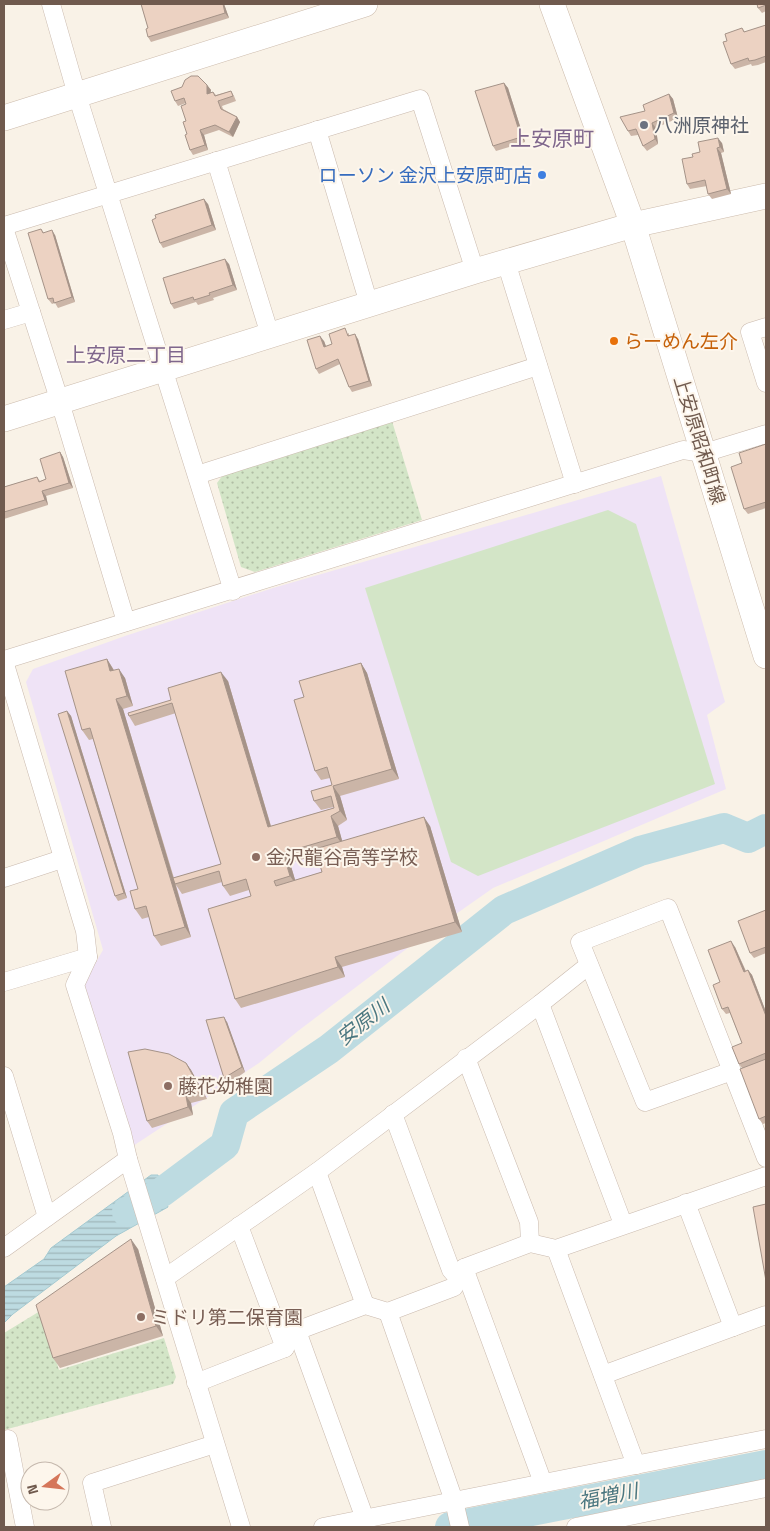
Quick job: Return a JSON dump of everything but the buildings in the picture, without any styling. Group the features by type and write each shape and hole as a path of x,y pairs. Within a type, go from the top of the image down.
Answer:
{"street":[{"path":"51,4 77,95 233,591"},
{"path":"4,118 365,4"},
{"name":"上安原昭和町線","path":"552,4 634,225 766,656"},
{"path":"126,622 60,402 4,227 420,98 476,271"},
{"path":"317,130 369,304"},
{"path":"216,161 270,335"},
{"path":"4,419 506,262 634,225 766,196"},
{"path":"506,262 575,484"},
{"path":"4,320 31,312"},
{"path":"766,327 750,332 766,383"},
{"path":"197,476 538,366"},
{"path":"241,1527 75,985 88,957 84,931 4,661 683,450 704,453 766,434"},
{"path":"4,878 62,859"},
{"path":"732,1070 645,1102 580,942 668,908 732,1070 766,1158"},
{"path":"4,982 88,957"},
{"path":"165,1278 317,1172 589,965"},
{"path":"540,1004 623,1224"},
{"path":"466,1058 529,1222 530,1243"},
{"path":"4,1076 47,1216"},
{"path":"393,1114 451,1270 461,1273"},
{"path":"4,1248 47,1216 130,1166"},
{"path":"317,1172 365,1306"},
{"path":"196,1383 285,1348 291,1334 297,1331 365,1306 388,1312 454,1286 461,1273 530,1243 556,1249 623,1224 766,1176"},
{"path":"686,1203 733,1327"},
{"path":"239,1226 285,1348"},
{"path":"556,1249 636,1465"},
{"path":"461,1273 543,1483"},
{"path":"388,1312 457,1513"},
{"path":"603,1375 766,1315"},
{"path":"297,1331 365,1519"},
{"path":"8,1439 12,1500 25,1527"},
{"path":"322,1527 365,1519 457,1513 543,1483 766,1439"},
{"path":"102,1527 92,1483 215,1444"},
{"path":"576,1527 766,1488"}],"shaded area":[{"path":"661,476 725,702 707,715 726,789 493,888 409,947 259,1063 133,1146 83,985 103,950 26,682 33,669 125,636 273,588"}],"green space":[{"path":"392,421 422,520 255,572 241,567 217,483 223,475"},
{"path":"608,510 636,524 715,784 478,876 451,862 365,588"},
{"path":"40,1311 59,1370 164,1338 176,1377 173,1384 4,1430 4,1333"}],"water":[{"path":"151,1175 158,1175 168,1207 116,1236 13,1314 4,1323 4,1287 44,1259 51,1248"}],"waterway":[{"name":"安原川","path":"127,1212 162,1192 225,1145 234,1113 329,1049 504,910 640,851 724,828 748,838 766,829"},
{"name":"福増川","path":"450,1527 766,1465"}],"place":[{"name":"八洲原神社","path":"644,125"},
{"name":"ローソン 金沢上安原町店","path":"542,175"},
{"name":"らーめん左介","path":"614,341"},
{"name":"金沢龍谷高等学校","path":"256,857"},
{"name":"藤花幼稚園","path":"168,1086"},
{"name":"ミドリ第二保育園","path":"141,1317"}],"district":[{"name":"上安原町","path":"552,139"},
{"name":"上安原二丁目","path":"126,355"}]}
